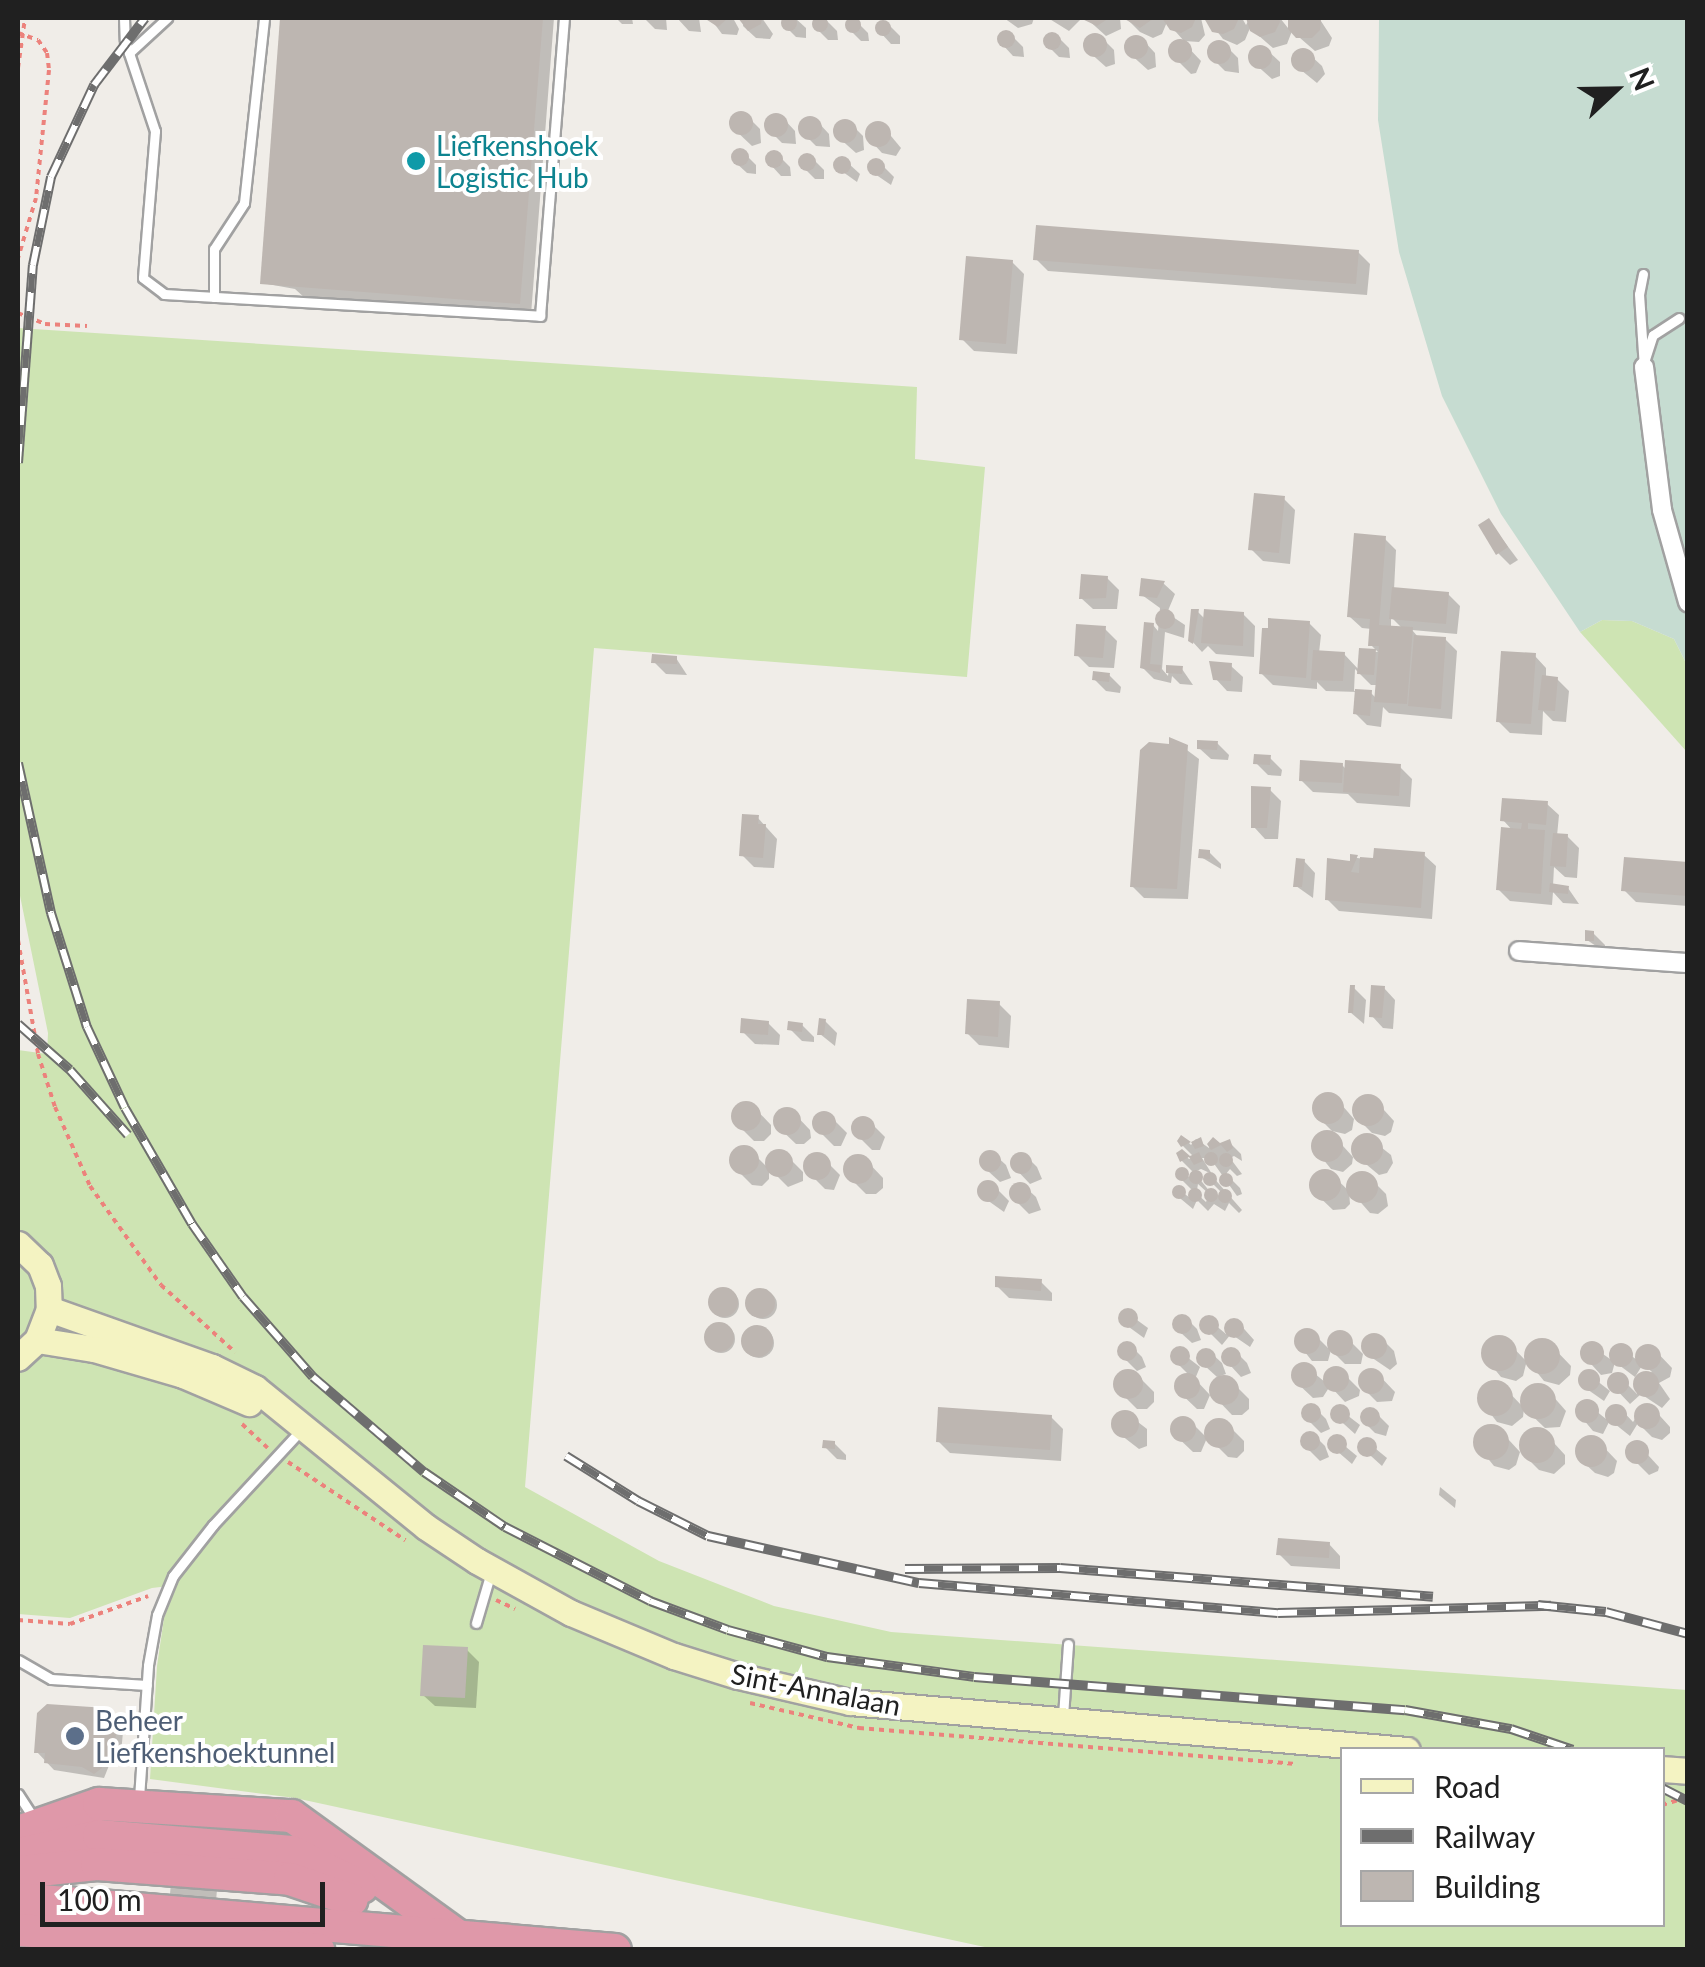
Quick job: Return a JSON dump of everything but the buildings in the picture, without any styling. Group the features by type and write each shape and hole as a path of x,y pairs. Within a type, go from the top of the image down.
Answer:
{"highway":[{"path":"18,1908 99,1804 135,1866"},
{"path":"135,1866 292,1816 460,1937"},
{"path":"18,1881 97,1850 286,1932 460,1937 616,1950"},
{"path":"18,1854 56,1864"},
{"path":"18,1864 135,1866 290,1879 460,1937"},
{"path":"18,1872 56,1864"},
{"path":"18,1890 56,1864"},
{"path":"18,1899 56,1864"},
{"path":"18,1934 170,1950"},
{"path":"18,1934 318,1950"},
{"path":"18,1947 35,1950"}],"street":[{"path":"1644,367 1662,510 1688,602"},
{"path":"1519,951 1688,962"},
{"path":"18,1244 40,1265 48,1286 49,1308 38,1340 18,1358"},
{"name":"Sint-Annalaan","path":"49,1308 212,1367 251,1394 289,1413 298,1426 426,1527 487,1581 738,1676 850,1702 1370,1747"},
{"name":"Sint-Annalaan","path":"38,1340 94,1349 251,1394"}],"lane":[{"path":"124,18 129,53 154,132 143,278 164,294 540,316 564,18"},
{"path":"129,53 167,18"},
{"path":"214,297 214,250 244,203 264,18"},
{"path":"1643,274 1639,294 1644,367"},
{"path":"1644,367 1653,335 1678,318"},
{"path":"135,1866 147,1685 157,1615 173,1576 213,1525 278,1455 298,1426"},
{"path":"476,1623 487,1581"},
{"path":"1063,1723 1068,1644"},
{"path":"18,1660 51,1679 147,1685"},
{"path":"18,1794 56,1864"}],"path":[{"path":"18,68 25,18"},
{"path":"18,258 36,198 49,70 46,53 38,40 20,33"},
{"path":"18,313 45,324 87,326"},
{"path":"18,940 38,1054 55,1107 90,1186 161,1285 258,1371 260,1379 239,1421 278,1455 420,1550"},
{"path":"487,1581 516,1610"},
{"path":"18,1620 70,1624 167,1591"},
{"path":"732,1698 859,1728 1305,1765"}],"green space":[{"path":"1379,18 1687,18 1687,665 1674,639 1632,621 1602,620 1580,632 1501,514 1442,396 1399,252 1378,120"},
{"path":"18,328 917,387 915,459 985,467 967,677 594,648 525,1487 659,1561 774,1606 891,1632 1687,1690 1687,1949 994,1949 295,1798 150,1779 157,1666 164,1618 177,1585 152,1588 70,1618 18,1614 18,1050 47,1054 48,1033 18,886"},
{"path":"1602,620 1632,621 1674,639 1687,665 1687,752 1580,632"}],"railway":[{"path":"18,463 33,265 51,177 94,85 145,18"},
{"path":"18,763 51,913 87,1027 125,1108 192,1224 243,1297 313,1377 424,1472 505,1527 650,1601 728,1630 827,1657 974,1677 1405,1710 1511,1729 1564,1747"},
{"path":"18,1024 70,1070 128,1135"},
{"path":"566,1456 638,1501 708,1536 919,1583 1278,1613 1551,1606"},
{"path":"905,1569 1060,1568 1433,1597"},
{"path":"1538,1605 1606,1612 1688,1634"},
{"path":"1665,1790 1688,1801"}],"place":[{"name":"Liefkenshoek Logistic Hub","path":"416,161"},
{"name":"Beheer Liefkenshoektunnel","path":"75,1736"}]}
